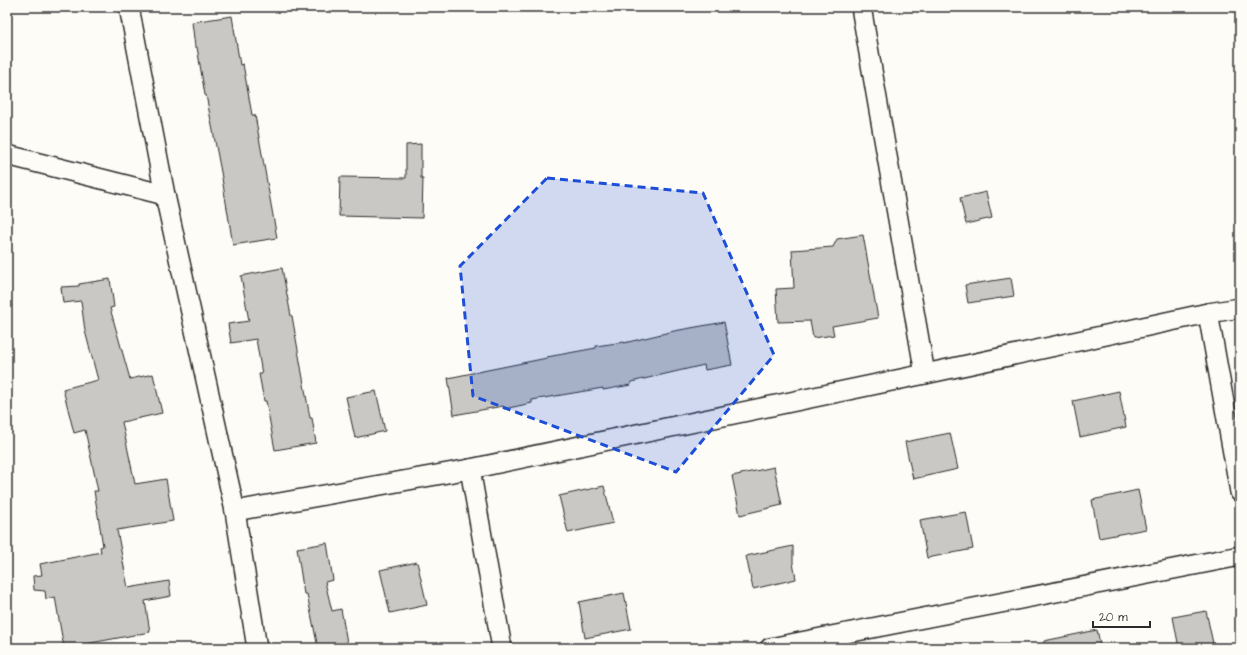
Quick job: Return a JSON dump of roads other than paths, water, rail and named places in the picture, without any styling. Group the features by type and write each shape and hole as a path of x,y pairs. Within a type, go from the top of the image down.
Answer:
{"street":[{"path":"129,7 166,195 234,512 257,648"},
{"path":"862,7 925,374"},
{"path":"7,155 166,195"},
{"path":"234,512 470,469 1208,313 1240,308"},
{"path":"1208,313 1240,492"},
{"path":"470,469 502,648"},
{"path":"770,648 1240,556"}]}
